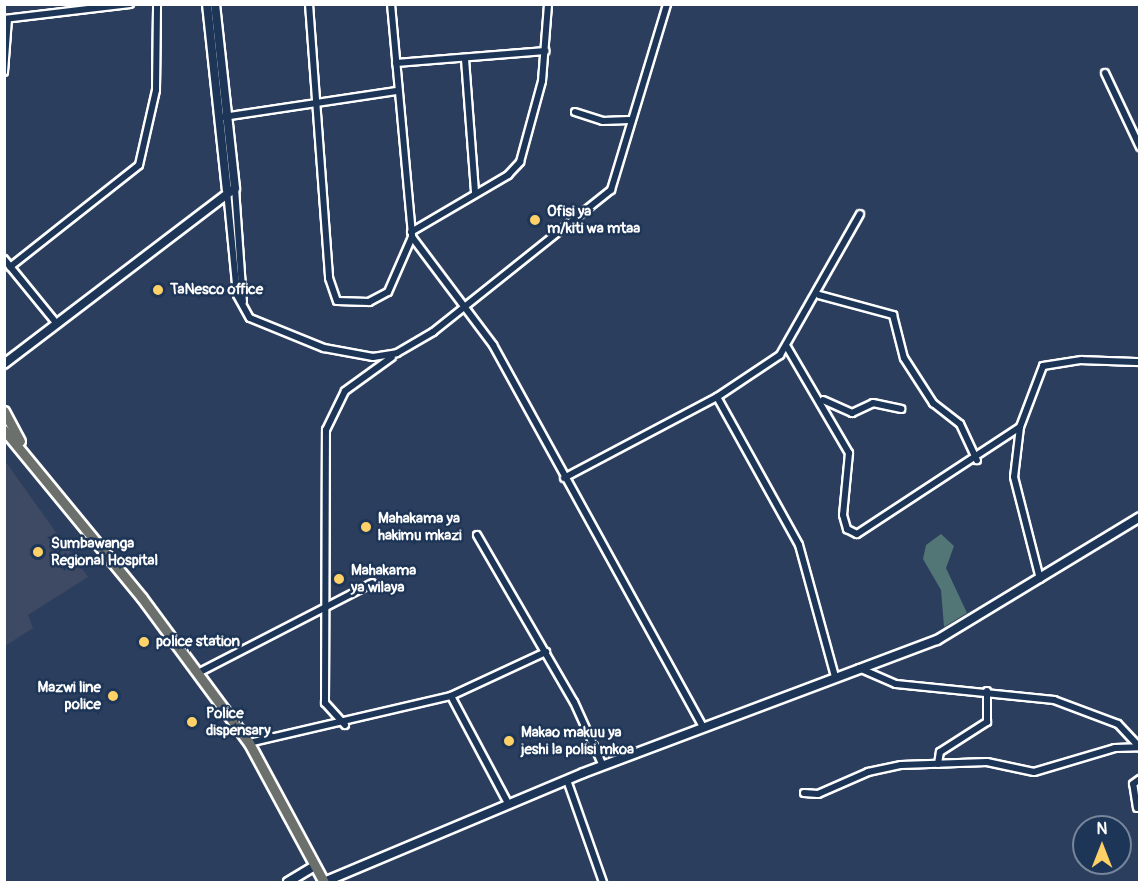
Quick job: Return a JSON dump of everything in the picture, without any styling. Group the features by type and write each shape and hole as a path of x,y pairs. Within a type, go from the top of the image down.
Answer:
{"highway":[{"path":"4,411 23,449"},
{"path":"4,430 23,449 249,743 324,882"}],"street":[{"path":"4,72 6,19 130,4"},
{"path":"10,267 139,165 156,90 157,4"},
{"path":"207,4 231,189 235,286 250,318 297,341 373,357 397,353"},
{"path":"215,4 223,118"},
{"path":"309,4 314,103 329,278 337,301 369,302 388,291 412,234 520,162 533,125 546,51 548,4"},
{"path":"391,4 412,234 444,287 466,305 703,727"},
{"path":"345,725 325,703 326,604 323,500 331,412 345,391 466,305 606,196 666,4"},
{"path":"396,63 546,51"},
{"path":"465,59 475,193"},
{"path":"1104,73 1140,147"},
{"path":"223,118 398,91"},
{"path":"575,112 603,121 629,120"},
{"path":"4,364 231,189"},
{"path":"564,477 717,397 787,347 819,295 860,214"},
{"path":"4,259 57,324"},
{"path":"819,295 893,315 904,358 933,402 960,424 977,460"},
{"path":"787,347 822,399 849,453 843,515 851,532 863,532 977,460 1020,427"},
{"path":"1040,579 1014,477 1020,427 1043,366 1083,360 1140,362"},
{"path":"717,397 799,544 835,677"},
{"path":"822,399 852,413 873,403 901,410"},
{"path":"324,882 508,803 937,640 1140,517"},
{"path":"477,535 546,652 603,766"},
{"path":"198,674 326,604 372,583"},
{"path":"249,743 345,725 452,696 546,652"},
{"path":"859,668 896,684 1044,698 1096,714 1124,727 1139,747"},
{"path":"938,764 940,752 987,722 987,691"},
{"path":"452,696 508,803"},
{"path":"804,793 818,795 884,768 987,762 1034,772 1115,748 1139,747"},
{"path":"1137,808 1133,784 1140,779"},
{"path":"567,780 603,882"},
{"path":"288,882 315,866"}],"shaded area":[{"name":"Sumbawanga Regional Hospital","path":"5,461 88,577 28,615 33,628 5,646"}],"green space":[{"path":"941,534 954,546 946,568 967,613 944,627 941,590 923,559 926,545"}],"place":[{"name":"Ofisi ya m/kiti wa mtaa","path":"535,220"},
{"name":"TaNesco office","path":"158,290"},
{"name":"Mahakama ya hakimu mkazi","path":"366,527"},
{"name":"Sumbawanga Regional Hospital","path":"38,552"},
{"name":"Mahakama ya wilaya","path":"339,579"},
{"name":"police station","path":"144,642"},
{"name":"Mazwi line police","path":"113,696"},
{"name":"Police dispensary","path":"192,722"},
{"name":"Makao makuu ya jeshi la polisi mkoa","path":"509,741"}]}
